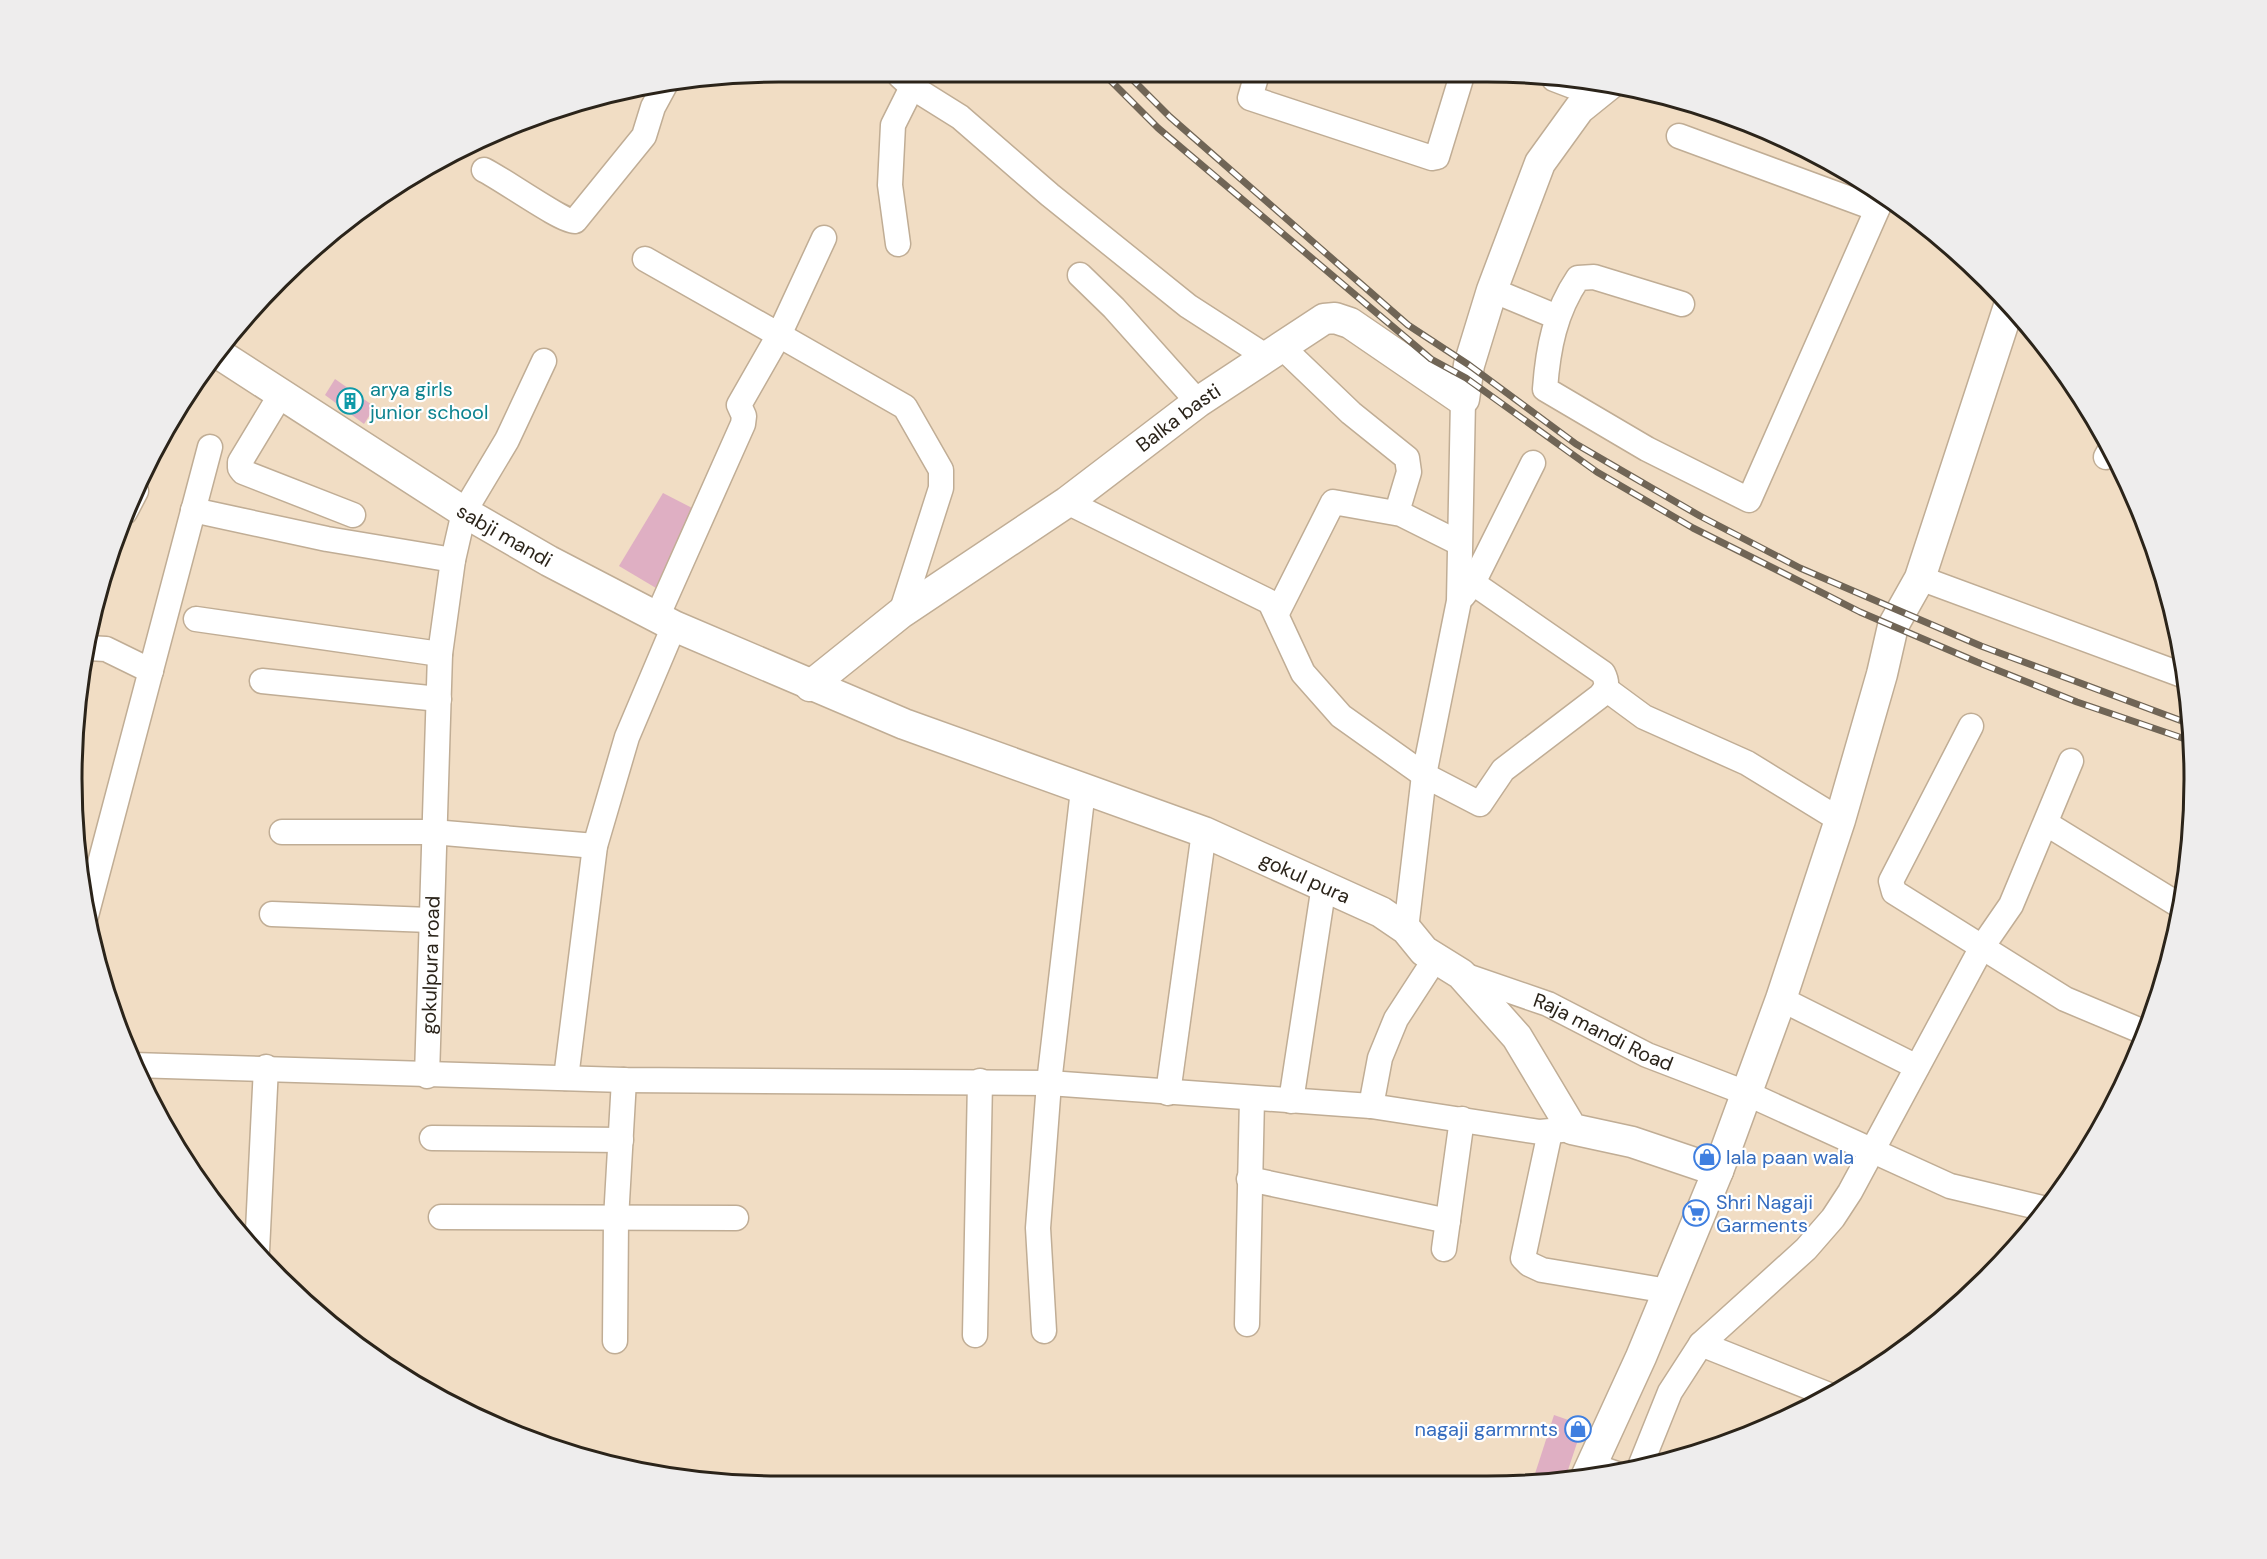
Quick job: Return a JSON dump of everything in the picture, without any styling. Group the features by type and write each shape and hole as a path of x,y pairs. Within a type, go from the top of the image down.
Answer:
{"street":[{"path":"898,244 890,185 893,126 906,82 960,117 1050,195 1188,306 1275,352 1407,459 1409,472 1396,512"},
{"path":"1255,82 1250,98 1432,158 1437,157 1460,82"},
{"path":"1466,592 1459,543 1463,400 1469,365 1492,290 1540,163 1579,109 1600,92"},
{"path":"484,170 519,189 564,220 575,221 644,136 660,93"},
{"path":"1679,136 1876,201"},
{"path":"1682,304 1584,276 1575,282 1557,316 1548,351 1545,389 1647,449 1749,500 1879,203"},
{"path":"566,1078 595,846 627,737 666,622 743,424 744,416 739,405 779,335 824,238"},
{"path":"645,259 905,407 941,470 941,488 901,613"},
{"path":"1080,275 1114,308 1198,402"},
{"path":"1492,290 1557,316"},
{"path":"1600,1467 1668,1291 1718,1171 1781,999 1840,820 1882,674 1893,626 1920,578 2006,314"},
{"name":"Balka basti","path":"810,686 901,613 1067,502 1198,402 1324,320 1343,320 1463,400"},
{"name":"sabji mandi","path":"225,358 464,512 549,561 666,622 810,686"},
{"name":"gokulpura road","path":"427,1076 430,920 440,654 453,560 464,512 507,440 544,361"},
{"path":"281,394 240,462 240,468 243,472 353,515"},
{"path":"92,893 210,447"},
{"path":"1406,929 1425,775 1466,592 1533,463"},
{"path":"1067,502 1266,599 1277,613 1303,673 1341,716 1425,775 1480,804 1509,765 1606,689"},
{"path":"1277,613 1333,502 1396,512 1459,543"},
{"path":"194,510 327,539 453,560"},
{"path":"1920,578 2176,673"},
{"path":"1466,592 1604,673 1606,689 1644,717 1747,763 1840,820"},
{"path":"196,619 440,654"},
{"path":"95,649 106,650 151,671"},
{"path":"262,681 439,699"},
{"name":"gokul pura","path":"810,686 904,724 1204,832 1381,912 1406,929 1416,943 1435,959 1461,974 1517,1037 1561,1130"},
{"path":"1971,726 1891,880 1890,886 1894,892 2065,999 2138,1030"},
{"path":"1643,1459 1670,1392 1701,1344 1806,1249 1833,1218 1874,1152 1982,947 2011,905 2072,761"},
{"path":"1044,1331 1038,1228 1049,1083 1083,790"},
{"path":"2047,824 2173,902"},
{"path":"282,832 433,832 595,846"},
{"path":"1168,1093 1204,832"},
{"path":"1291,1101 1324,885"},
{"path":"272,914 430,920"},
{"path":"1371,1106 1380,1058 1396,1019 1435,959"},
{"name":"Raja mandi Road","path":"1461,974 1548,1004 1647,1055 1746,1094 1950,1186 2038,1207"},
{"path":"1781,999 1917,1067"},
{"path":"144,1065 266,1067 427,1076 624,1080 1049,1083 1371,1106 1561,1130 1632,1142 1718,1171"},
{"path":"257,1242 266,1067"},
{"path":"615,1341 616,1219 624,1080"},
{"path":"975,1335 980,1081"},
{"path":"1247,1324 1252,1098"},
{"path":"1444,1249 1462,1119"},
{"path":"1561,1130 1523,1258 1529,1264 1542,1270 1668,1291"},
{"path":"432,1138 621,1140"},
{"path":"1249,1179 1448,1221"},
{"path":"441,1217 735,1218"},
{"path":"1701,1344 1820,1392"}],"building":[{"name":"arya girls junior school","path":"335,379 375,407 364,424 325,395"},
{"path":"663,493 696,510 661,591 619,566"},
{"path":"1554,1415 1583,1425 1567,1472 1535,1475"}],"railway":[{"path":"1112,82 1158,128 1431,359 1466,378 1597,472 1693,528 1860,612 2077,702 2183,738"},
{"path":"1135,82 1170,117 1408,325 1469,365 1576,444 1700,516 1800,568 1981,646 2182,721"}],"place":[{"name":"arya girls junior school","path":"350,401"},
{"name":"lala paan wala","path":"1707,1157"},
{"name":"Shri Nagaji Garments","path":"1696,1213"},
{"name":"nagaji garmrnts","path":"1578,1429"}]}
